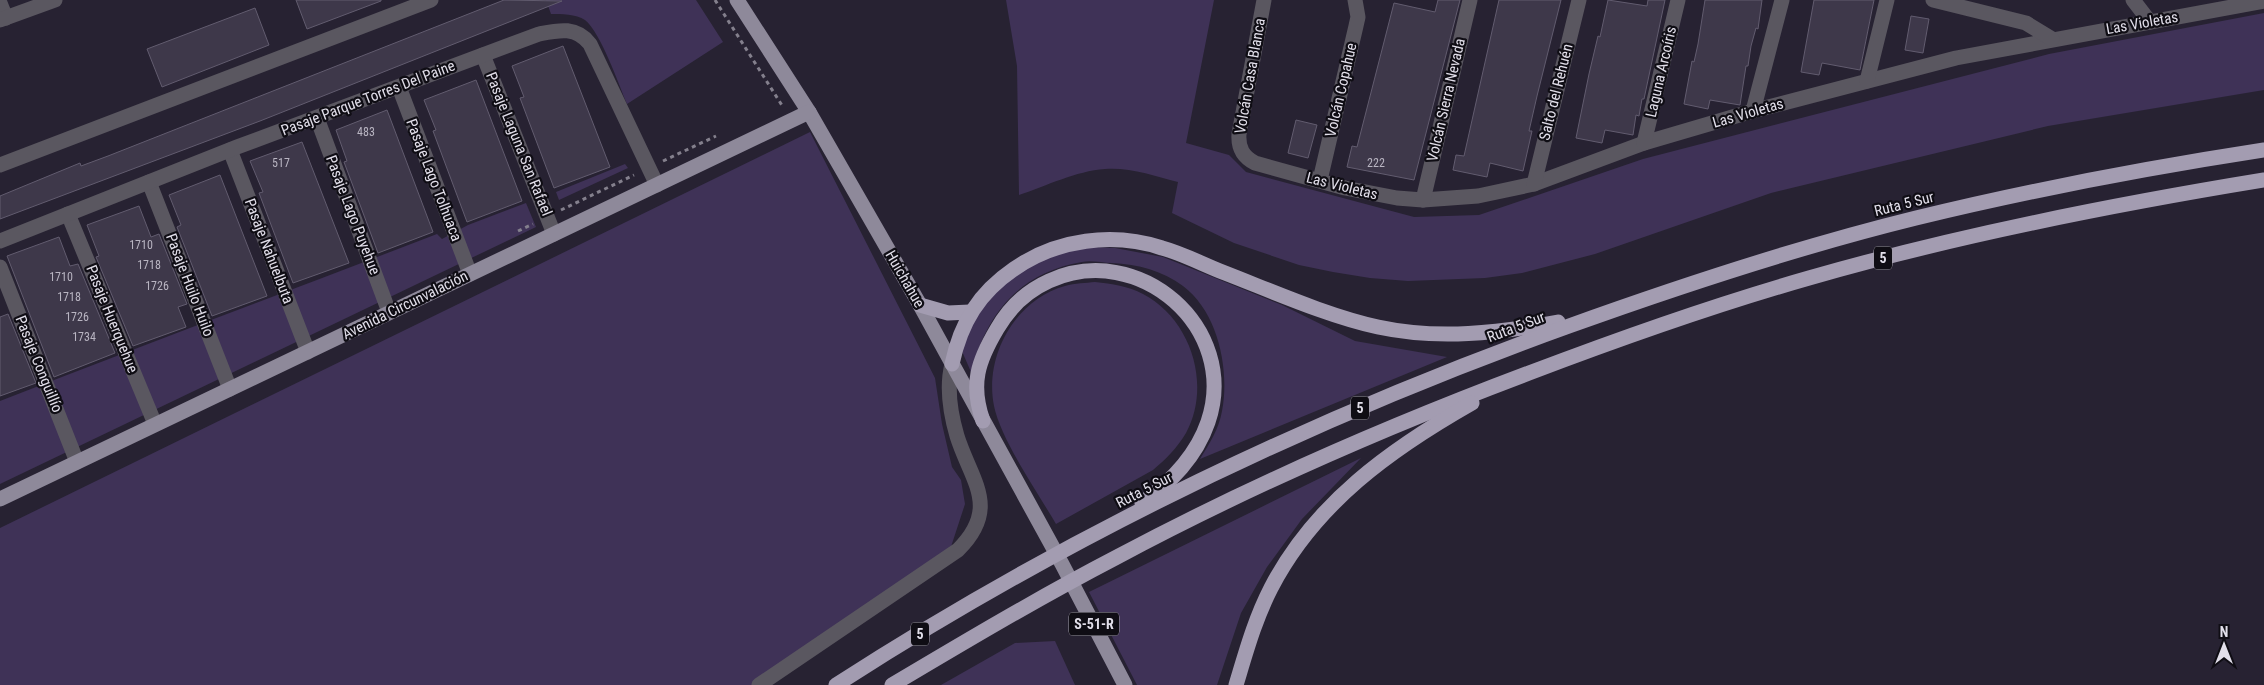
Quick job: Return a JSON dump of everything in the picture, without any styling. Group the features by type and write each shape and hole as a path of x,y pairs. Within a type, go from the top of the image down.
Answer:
{"highway":[{"name":"Ruta 5 Sur","path":"836,685 1004,585 1104,529 1204,479 1356,410 1446,372 1624,306 1787,253 1913,219 2066,185 2264,150"},
{"name":"5","path":"892,685 1018,610 1117,556 1291,471 1426,413 1612,342 1740,299 1887,257 2066,216 2264,180"},
{"path":"952,364 957,344 970,312 982,297 1009,272 1036,256 1071,244 1111,240 1137,242 1163,248 1284,296 1355,321 1398,331 1441,335 1522,329 1624,306"},
{"path":"983,422 979,410 976,386 980,361 1001,321 1012,307 1040,285 1074,273 1110,271 1144,280 1174,299 1196,324 1209,355 1213,388 1208,422 1195,451 1173,477 1146,500 1104,529"},
{"path":"920,305 948,313 970,312"},
{"path":"1236,685 1258,616 1270,590 1298,544 1326,510 1351,485 1392,453 1463,408 1514,379"}],"main road":[{"name":"Huichahue","path":"737,0 809,112 920,305 1062,564 1125,685"},
{"name":"Avenida Circunvalación","path":"0,499 809,112"}],"street":[{"path":"0,3 3,19 55,0"},
{"path":"0,165 431,0"},
{"name":"Volcán Casa Blanca","path":"1241,151 1239,134 1264,0"},
{"name":"Volcán Copahue","path":"1320,180 1358,17 1355,0"},
{"name":"Volcán Sierra Nevada","path":"1423,200 1470,0"},
{"name":"Salto del Rehuén","path":"1534,184 1579,0"},
{"name":"Laguna Arcoíris","path":"1644,143 1678,0"},
{"path":"1753,111 1782,0"},
{"path":"1867,81 1887,0"},
{"path":"1933,0 2026,23 2052,39"},
{"path":"2133,0 2150,22"},
{"name":"Las Violetas","path":"1241,151 1255,163 1371,194 1423,200 1478,196 1534,184 1644,143 1753,111 1956,58 2264,1"},
{"name":"Pasaje Parque Torres Del Paine","path":"0,241 230,150 539,34 553,31 568,30 582,35 590,44 657,185"},
{"name":"Pasaje Laguna San Rafael","path":"483,55 554,234"},
{"name":"Pasaje Lago Tolhuaca","path":"399,87 470,274"},
{"name":"Pasaje Lago Puyehue","path":"317,118 390,312"},
{"name":"Pasaje Nahuelbuta","path":"230,150 308,352"},
{"name":"Pasaje Huilo Huilo","path":"150,182 230,388"},
{"name":"Pasaje Huerquehue","path":"68,214 155,424"},
{"name":"Pasaje Conguillío","path":"0,267 77,462"},
{"path":"759,685 958,550 973,532 978,521 980,497 978,485 957,437 952,418 948,387 952,364"}],"path":[{"path":"715,0 786,111"}],"shaded area":[{"path":"546,0 696,0 723,42 627,104 603,47 591,26 585,20 577,17 551,14"},
{"path":"1006,0 1214,0 1186,143 1229,155 1246,172 1414,217 1479,215 1643,159 2049,54 2264,13 2264,90 2048,126 1771,193 1595,254 1522,273 1485,278 1408,281 1370,278 1299,265 1234,243 1172,213 1178,182 1142,172 1123,169 1094,170 1019,195 1017,66"},
{"path":"810,132 935,378 942,424 952,467 961,480 965,504 948,556 759,685 0,685 0,528"},
{"path":"625,164 628,168 559,200 556,192"},
{"path":"526,203 536,227 0,484 0,401 437,234 442,239 468,225"},
{"path":"1090,247 1115,248 1163,257 1282,305 1355,341 1447,357 1200,459 1219,424 1224,395 1224,378 1219,343 1205,311 1195,297 1183,286 1159,272 1131,265 1089,261 1060,267 1040,276 1023,286 1009,299 986,331 971,372 961,349 979,309 989,295 1027,266 1065,252"},
{"path":"1095,282 1137,291 1160,305 1174,320 1185,336 1192,355 1197,395 1194,414 1186,433 1175,448 1153,470 1056,524 1012,450 998,420 992,387 994,368 1007,332 1031,304 1047,293 1065,286"},
{"path":"1361,458 1302,519 1267,567 1241,613 1217,685 1137,685 1089,592"},
{"path":"1055,641 1075,685 941,685 1015,643"}],"building":[{"path":"296,0 381,0 381,1 307,29"},
{"path":"504,0 562,1 260,121 0,219 0,196 80,163 81,166 108,156"},
{"path":"1438,0 1460,0 1414,180 1347,167 1352,146 1357,147 1394,3 1435,12"},
{"path":"1499,0 1561,0 1529,131 1532,131 1523,171 1490,163 1487,177 1453,170 1456,155 1464,156"},
{"path":"1608,0 1647,6 1648,0 1665,0 1644,99 1642,99 1639,116 1636,115 1633,135 1605,130 1602,143 1576,138 1589,74"},
{"path":"1705,0 1762,0 1758,29 1756,28 1748,66 1746,66 1740,105 1710,100 1708,109 1684,104 1692,61 1694,62 1698,44"},
{"path":"1814,0 1874,0 1860,70 1822,63 1819,75 1801,72"},
{"path":"255,8 269,45 162,87 147,49"},
{"path":"1911,16 1929,19 1923,53 1905,50"},
{"path":"563,46 610,167 554,188 520,98 524,97 512,66"},
{"path":"476,80 522,201 467,222 433,131 436,130 424,100"},
{"path":"387,110 433,232 378,253 344,162 347,161 336,130"},
{"path":"1296,120 1317,125 1308,158 1288,153"},
{"path":"302,142 349,263 293,283 259,193 263,192 250,161"},
{"path":"220,175 267,296 212,316 177,227 181,225 169,195"},
{"path":"139,206 151,237 159,234 187,304 178,307 186,327 133,346 96,257 99,256 87,225"},
{"path":"59,237 70,266 78,264 115,353 54,377 7,256"},
{"path":"8,314 36,383 0,396 0,317"}]}
